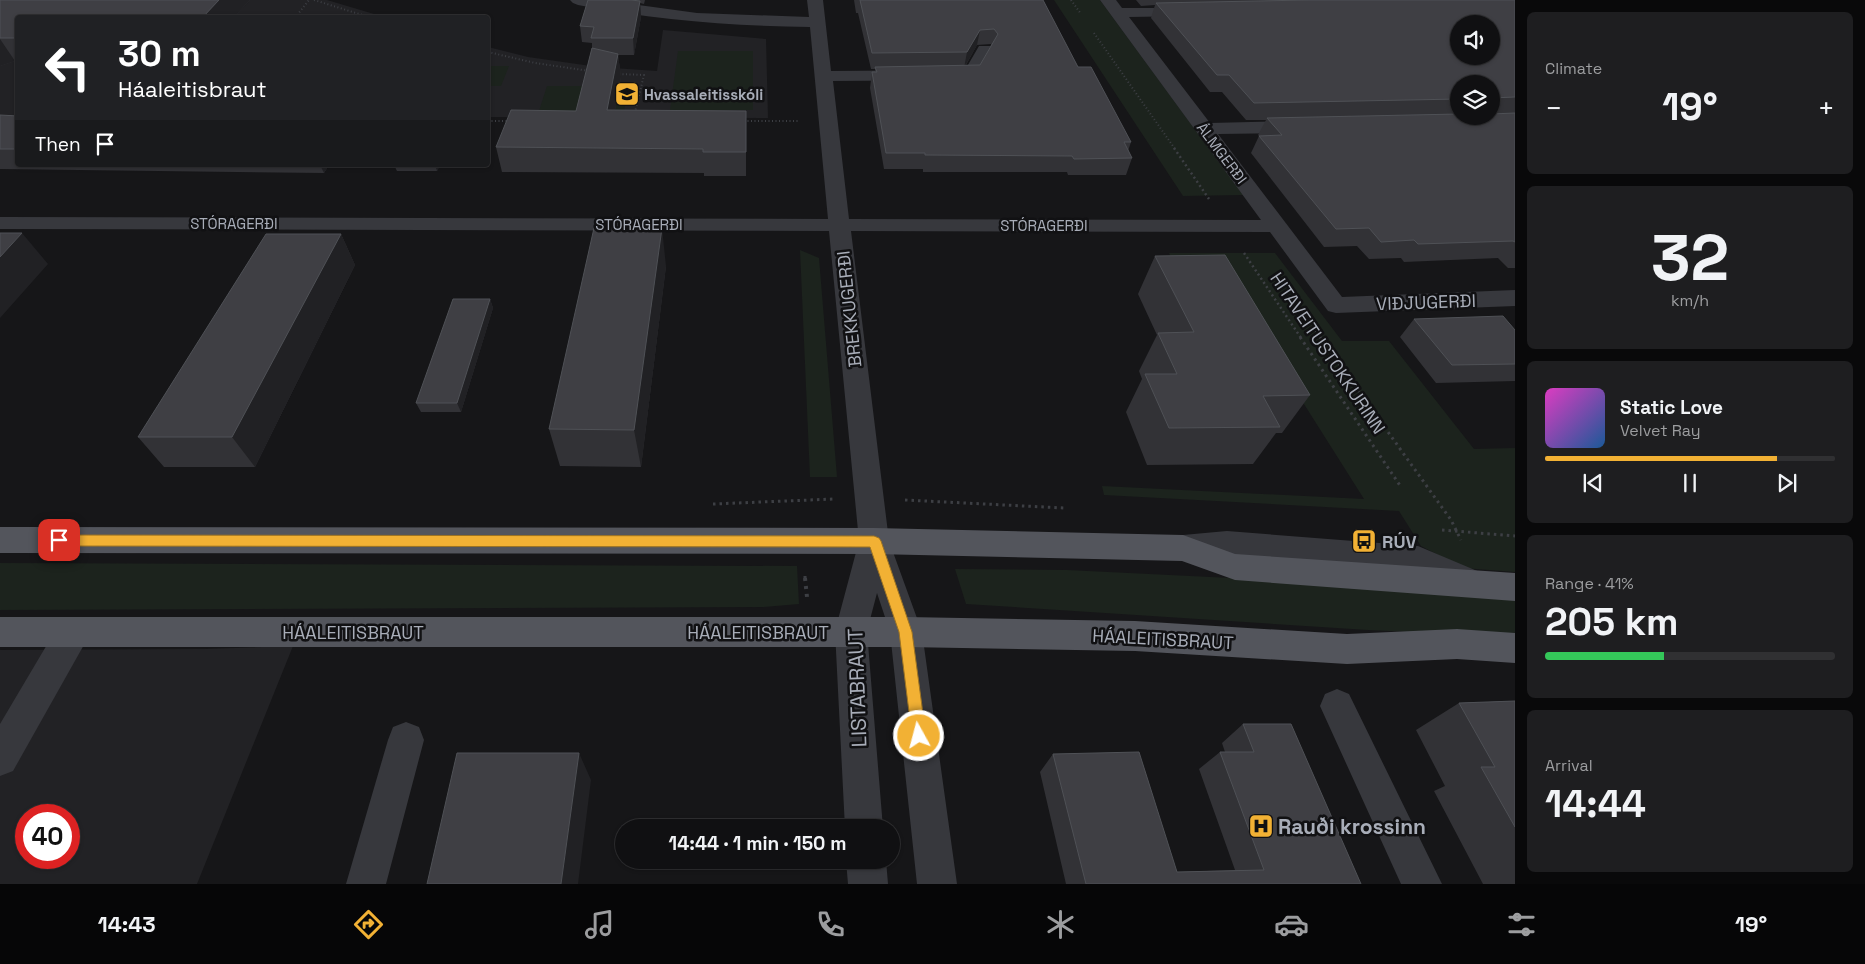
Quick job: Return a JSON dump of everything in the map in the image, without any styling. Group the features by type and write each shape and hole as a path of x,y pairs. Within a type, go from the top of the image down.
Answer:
{"main road":[{"path":"0,540 874,541 1183,548 1235,567 1515,587"},
{"name":"HÁALEITISBRAUT","path":"0,632 851,631 1135,636 1347,649 1457,644 1515,648"}],"street":[{"name":"BREKKUGERÐI","path":"578,0 632,10 713,20 816,11 874,541"},
{"path":"1112,6 1210,11"},
{"name":"ÁLMGERÐI","path":"1112,6 1336,305"},
{"path":"823,76 970,75 985,50"},
{"path":"1204,129 1320,126"},
{"name":"STÓRAGERÐI","path":"0,223 1277,226"},
{"name":"VIÐJUGERÐI","path":"1336,305 1515,298"},
{"path":"874,541 906,632 937,884"},
{"name":"LISTABRAUT","path":"863,819 851,631 874,541"},
{"path":"0,758 73,632"},
{"path":"1337,706 1422,884"},
{"path":"366,884 406,740"},
{"path":"867,869 868,884"}],"path":[{"path":"297,15 309,0"},
{"path":"314,0 362,15"},
{"path":"1071,0 1083,16"},
{"path":"1094,33 1210,201"},
{"path":"490,52 536,63 594,72"},
{"path":"619,74 644,75 633,120"},
{"path":"490,121 516,121"},
{"path":"740,121 828,122"},
{"name":"HITAVEITUSTOKKURINN","path":"1240,246 1401,487"},
{"path":"1306,319 1451,520"},
{"path":"805,568 807,602"}],"shaded area":[{"path":"18,0 327,0 377,15 15,15 15,117 0,117 0,6"},
{"path":"1054,0 1100,0 1243,195 1183,196"},
{"name":"Hvassaleitisskóli","path":"663,30 766,39 768,118 490,117 490,48 528,57 598,67 657,71"},
{"path":"678,51 753,51 753,110 670,110"},
{"path":"490,66 509,66 501,86 490,86"},
{"path":"547,86 629,86 624,111 539,111"},
{"path":"800,250 819,258 837,477 810,477"},
{"path":"1169,253 1275,253 1342,341 1389,341 1474,449 1515,448 1515,572 1463,568 1421,546 1399,511 1104,495 1102,486 1364,499 1230,287 1181,282"},
{"path":"0,563 797,566 799,604 764,607 0,610"},
{"path":"955,569 1067,570 1311,582 1515,600 1515,637 1368,630 966,604"},
{"path":"293,646 197,884 0,884 0,650 206,649"}],"building":[{"path":"0,0 219,0 205,15 15,15 15,38 0,38"},
{"path":"588,0 640,1 633,38 591,38 594,27 580,26"},
{"path":"860,0 1043,0 1078,67 1091,67 1131,142 1124,142 1132,158 1074,159 1072,156 886,153 872,72 877,72 875,67 980,65 998,34 994,29 980,30 967,52 872,53"},
{"path":"1308,0 1515,0 1515,97 1500,98 1500,75 1450,75 1450,99 1254,103 1229,75 1217,75 1156,3"},
{"path":"592,48 618,54 607,110 746,111 746,152 703,152 703,149 496,147 511,110 576,111"},
{"path":"1515,113 1515,242 1418,244 1414,240 1381,242 1369,228 1336,229 1259,136 1282,135 1267,118 1450,114 1450,125 1500,125 1500,114"},
{"path":"0,115 15,116 15,149 0,149"},
{"path":"594,228 662,228 634,430 549,429"},
{"path":"0,233 22,233 0,257"},
{"path":"266,234 341,234 232,437 138,437"},
{"path":"1225,255 1310,395 1263,396 1280,427 1169,428 1145,374 1177,374 1158,333 1194,332 1155,256"},
{"path":"453,299 490,299 457,403 416,403"},
{"path":"1503,316 1515,330 1515,364 1452,365 1414,319"},
{"path":"1515,701 1515,827 1481,767 1495,767 1459,703"},
{"path":"1243,724 1291,724 1361,884 1086,884 1053,754 1139,752 1177,872 1264,870 1220,752 1254,752"},
{"path":"457,753 579,753 561,884 427,884"}],"place":[{"name":"Hvassaleitisskóli","path":"627,94"},
{"name":"RÚV","path":"1364,541"},
{"name":"Rauði krossinn","path":"1261,826"}],"route":[{"path":"59,540 874,541 906,632 919,736"}]}
